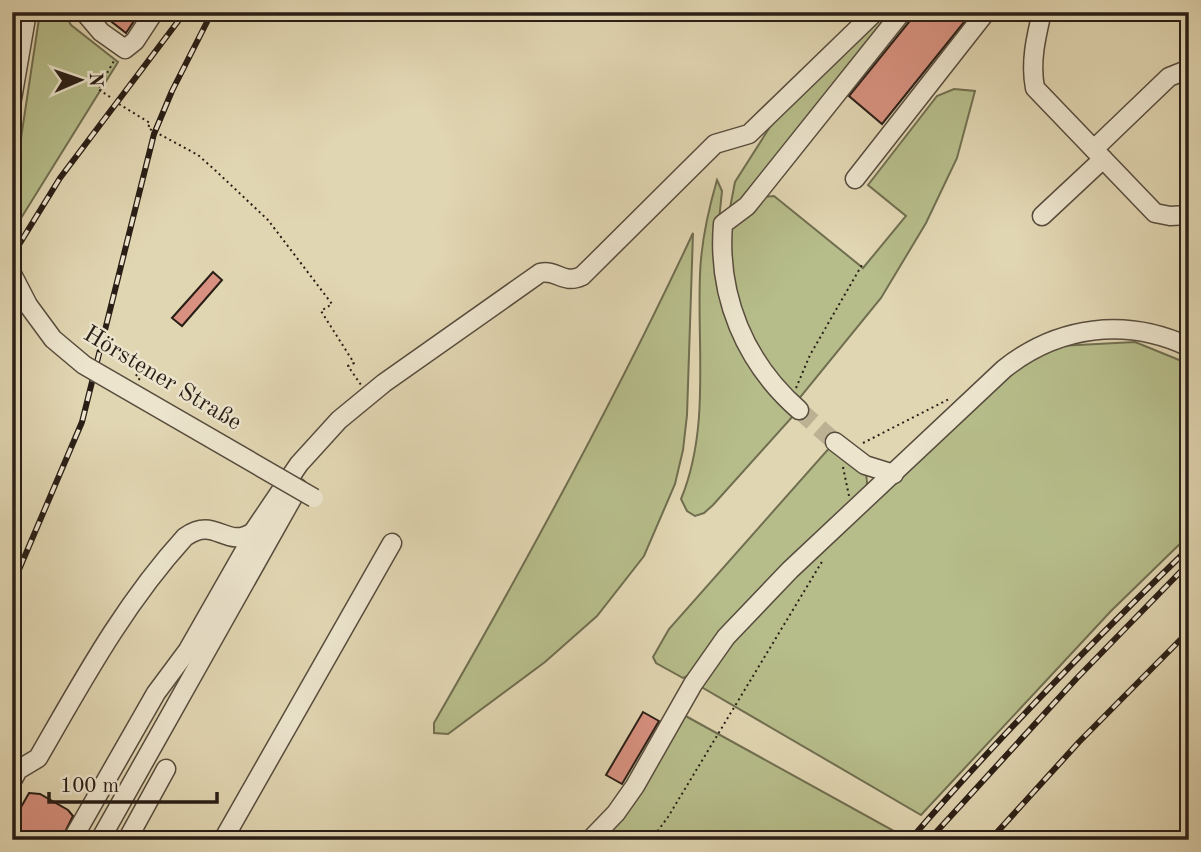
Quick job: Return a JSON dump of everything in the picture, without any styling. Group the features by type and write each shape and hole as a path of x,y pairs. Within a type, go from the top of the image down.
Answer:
{"street":[{"path":"12,99 27,12"},
{"path":"85,12 101,32 121,48 135,41 154,12"},
{"path":"72,840 156,693 188,650 259,526 304,458 339,420 368,395 540,273 547,272 569,280 582,276 715,144 749,134 875,12"},
{"path":"796,407 757,363 739,328 724,272 723,224 747,206 902,12"},
{"path":"855,180 986,12"},
{"path":"1042,12 1034,51 1032,73 1035,88 1155,213 1170,216 1189,215"},
{"path":"1042,216 1170,78 1189,69"},
{"name":"Hörstener Straße","path":"12,274 28,305 53,339 84,365 314,498"},
{"path":"590,840 616,813 635,786 693,684 726,636 790,570 1003,369 1031,348 1085,331 1121,329 1158,335 1189,347"},
{"path":"837,443 865,464 894,474"},
{"path":"100,840 298,488"},
{"path":"12,782 19,770 38,758 135,596 186,537 195,530 206,528 229,537 245,538 259,526"},
{"path":"223,840 392,543"},
{"path":"127,840 166,769"}],"path":[{"path":"110,97 98,89 121,48"},
{"path":"119,104 150,124 148,128 204,160 268,220 332,304 321,311 349,354 354,363 348,366 368,395"},
{"path":"796,407 802,372 863,263"},
{"path":"136,376 139,371 143,373 139,379"},
{"path":"837,443 848,488 849,504"},
{"path":"651,840 668,817 826,555"}],"green space":[{"path":"40,12 64,12 71,25 118,62 18,223 14,199 18,158"},
{"path":"880,12 892,12 742,203 730,208 735,182 787,100"},
{"path":"954,89 975,91 957,158 926,223 881,298 798,400 760,356 734,292 728,239 733,224 762,197 774,196 863,268 906,216 868,185 937,96"},
{"path":"717,180 722,191 718,230 726,307 794,415 713,505 704,513 695,516 687,511 681,499 696,445 700,388 701,263"},
{"path":"693,233 687,415 683,450 675,484 644,556 597,616 545,662 448,734 434,733 434,723 569,481 633,358"},
{"path":"1135,342 1189,364 1189,535 1111,611 921,815 698,685 730,640 1006,373 1059,346"},
{"path":"831,446 863,469 867,482 866,491 690,675 683,678 656,663 653,657 669,629"},
{"path":"682,714 903,836 899,840 598,840"}],"building":[{"path":"99,12 140,12 126,33"},
{"path":"917,12 965,12 969,16 882,124 849,96"},
{"path":"213,272 222,280 182,326 172,318"},
{"path":"643,712 659,721 622,784 606,775"},
{"path":"29,793 40,794 68,810 73,816 61,840 12,840 12,823"}],"tunnel":[{"path":"799,410 835,442"}],"railway":[{"path":"12,256 60,178 185,12"},
{"path":"12,586 82,422 154,134 172,91 212,12"},
{"path":"910,840 1046,691 1189,548"},
{"path":"929,840 1077,678 1189,563"},
{"path":"990,840 1079,742 1189,631"}]}
